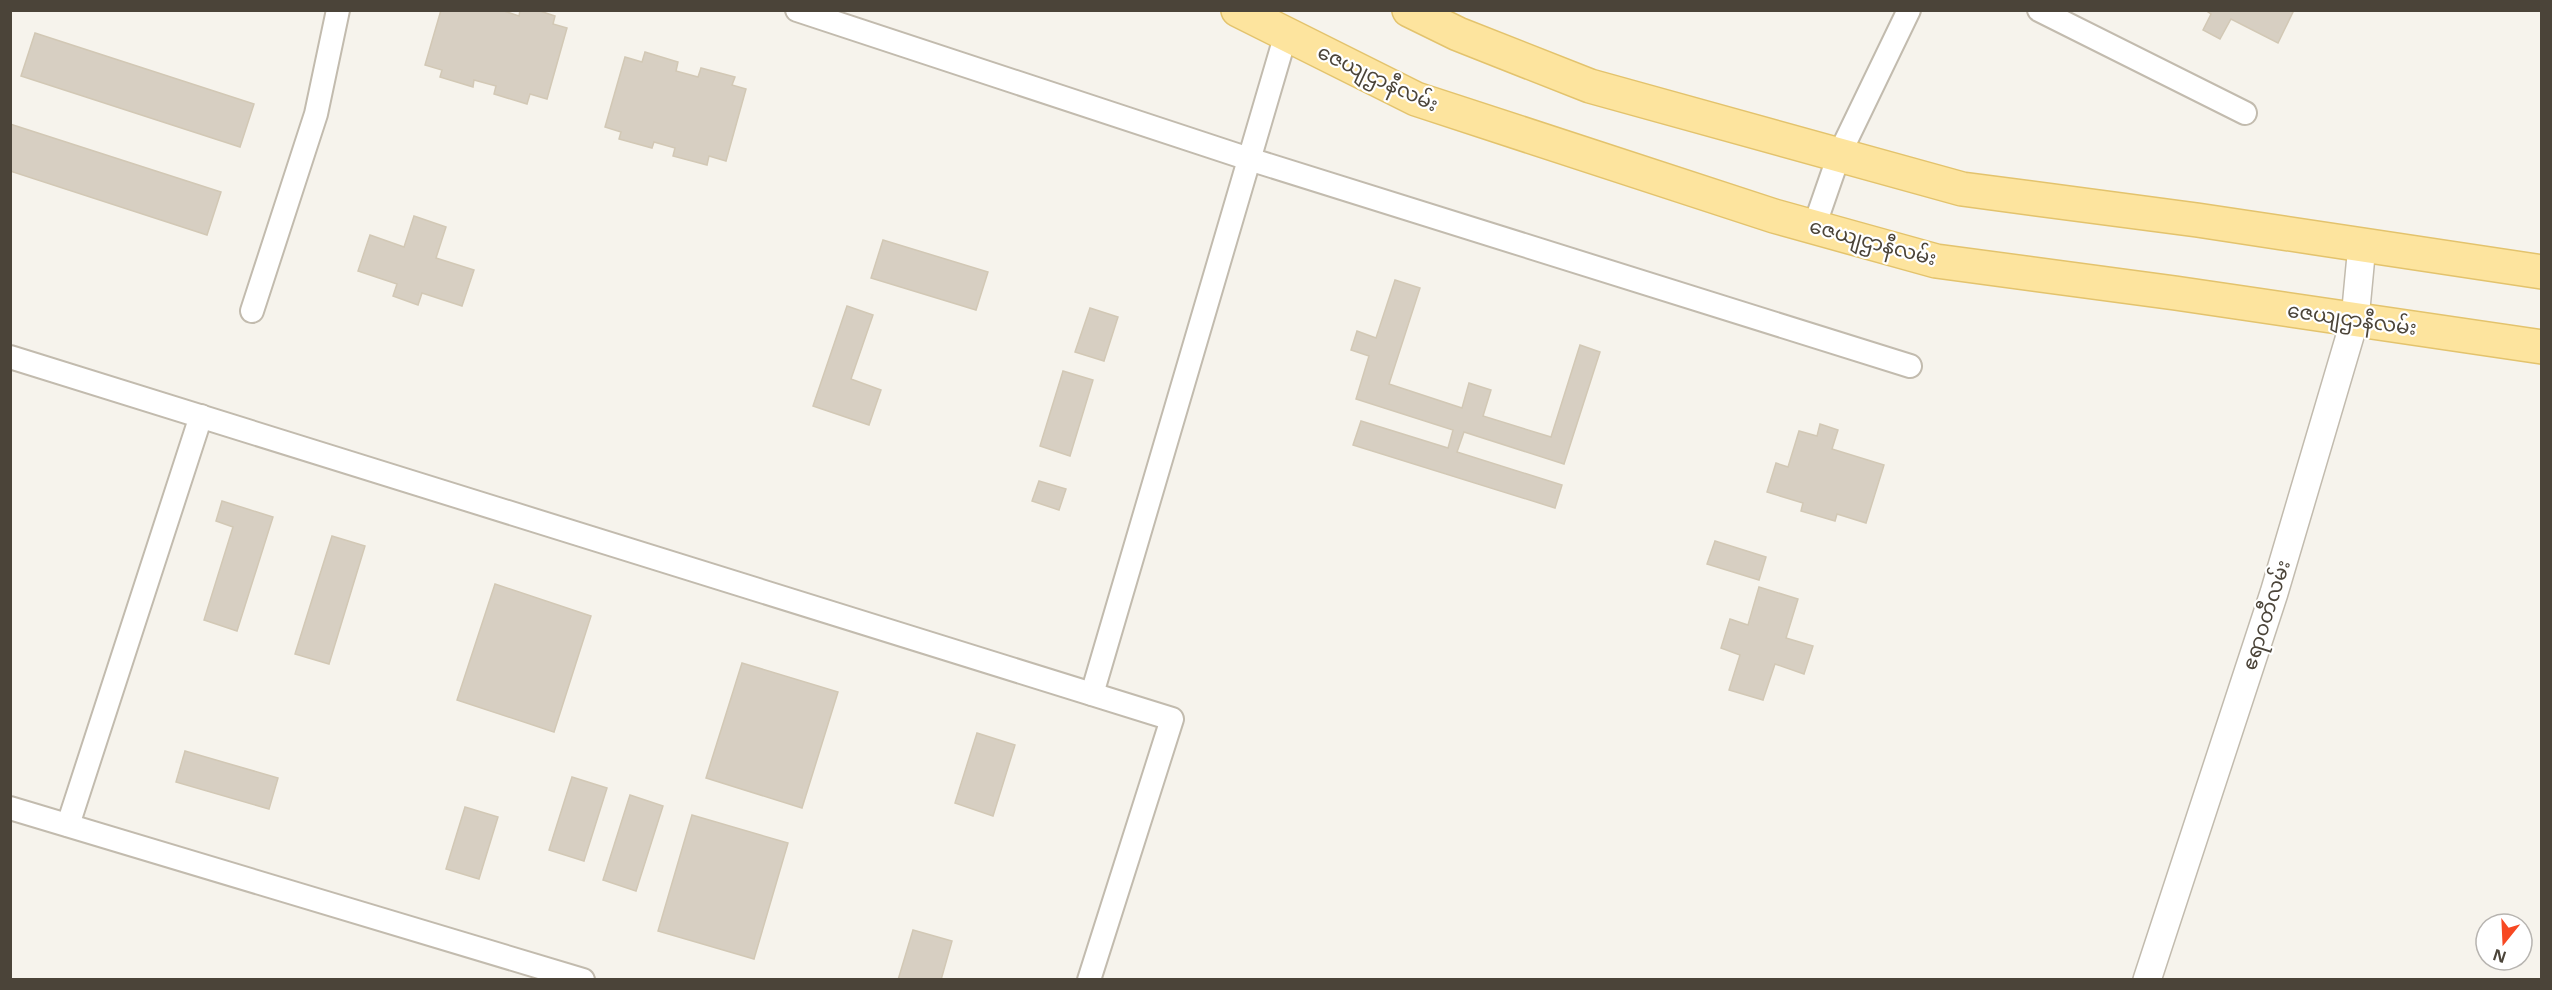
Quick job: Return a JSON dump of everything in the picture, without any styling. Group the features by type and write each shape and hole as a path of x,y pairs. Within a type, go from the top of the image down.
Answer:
{"main road":[{"name":"ဇေယျဌာနီလမ်း","path":"1238,10 1416,99 1814,227 1936,261 2541,347"},
{"path":"1409,10 1458,34 1590,86 1962,189 2541,272"}],"street":[{"path":"252,311 316,114 338,10"},
{"path":"796,10 1249,159 1910,366"},
{"path":"1814,227 1839,155 1909,10"},
{"path":"2039,10 2245,113"},
{"path":"1092,694 1286,34"},
{"name":"ဧရာဝတီလမ်း","path":"2147,980 2274,593 2355,319 2362,245"},
{"path":"10,357 1172,719 1089,980"},
{"path":"68,825 201,416"},
{"path":"10,808 583,980"}],"building":[{"path":"441,10 501,10 519,16 520,10 537,10 555,16 553,24 567,28 547,99 530,94 527,104 494,94 496,86 474,80 473,87 440,77 442,70 425,65"},
{"path":"2205,10 2294,10 2278,43 2231,19 2220,39 2203,30 2211,14"},
{"path":"35,33 254,104 240,147 21,76"},
{"path":"645,52 678,62 676,71 698,77 701,68 735,77 732,85 746,89 726,161 709,156 707,165 673,156 675,148 654,142 652,148 619,139 621,132 605,127 625,57 642,62"},
{"path":"10,124 221,192 207,235 10,171"},
{"path":"414,216 446,227 436,258 474,270 462,306 422,293 418,305 393,296 397,284 358,271 370,235 404,247"},
{"path":"883,240 988,272 976,310 871,278"},
{"path":"1395,280 1420,288 1389,384 1462,408 1469,383 1491,390 1483,416 1551,437 1580,345 1600,352 1564,464 1464,432 1457,452 1562,485 1555,508 1353,445 1361,421 1448,448 1453,430 1356,399 1369,356 1351,350 1357,331 1376,338"},
{"path":"847,306 873,315 851,379 881,390 869,425 813,406"},
{"path":"1090,308 1118,317 1104,361 1075,352"},
{"path":"1063,371 1093,380 1070,456 1040,446"},
{"path":"1820,424 1838,430 1832,449 1884,465 1866,523 1837,514 1835,521 1801,511 1803,503 1767,492 1776,463 1788,467 1799,431 1817,436"},
{"path":"1039,481 1066,489 1059,510 1032,501"},
{"path":"222,501 273,517 237,631 204,620 233,527 216,521"},
{"path":"332,536 365,546 329,664 295,654"},
{"path":"1715,541 1766,557 1759,580 1707,564"},
{"path":"495,584 591,616 554,732 457,700"},
{"path":"1759,587 1798,599 1786,638 1813,646 1804,674 1775,664 1763,700 1729,690 1740,655 1721,648 1730,619 1748,625"},
{"path":"742,663 838,692 802,808 706,778"},
{"path":"977,733 1015,745 993,816 955,803"},
{"path":"185,751 278,778 269,809 176,782"},
{"path":"572,777 607,788 584,861 549,850"},
{"path":"630,795 663,806 636,891 603,880"},
{"path":"465,807 498,817 479,879 446,869"},
{"path":"692,815 788,843 754,959 658,931"},
{"path":"913,930 952,941 941,980 898,980"}]}
